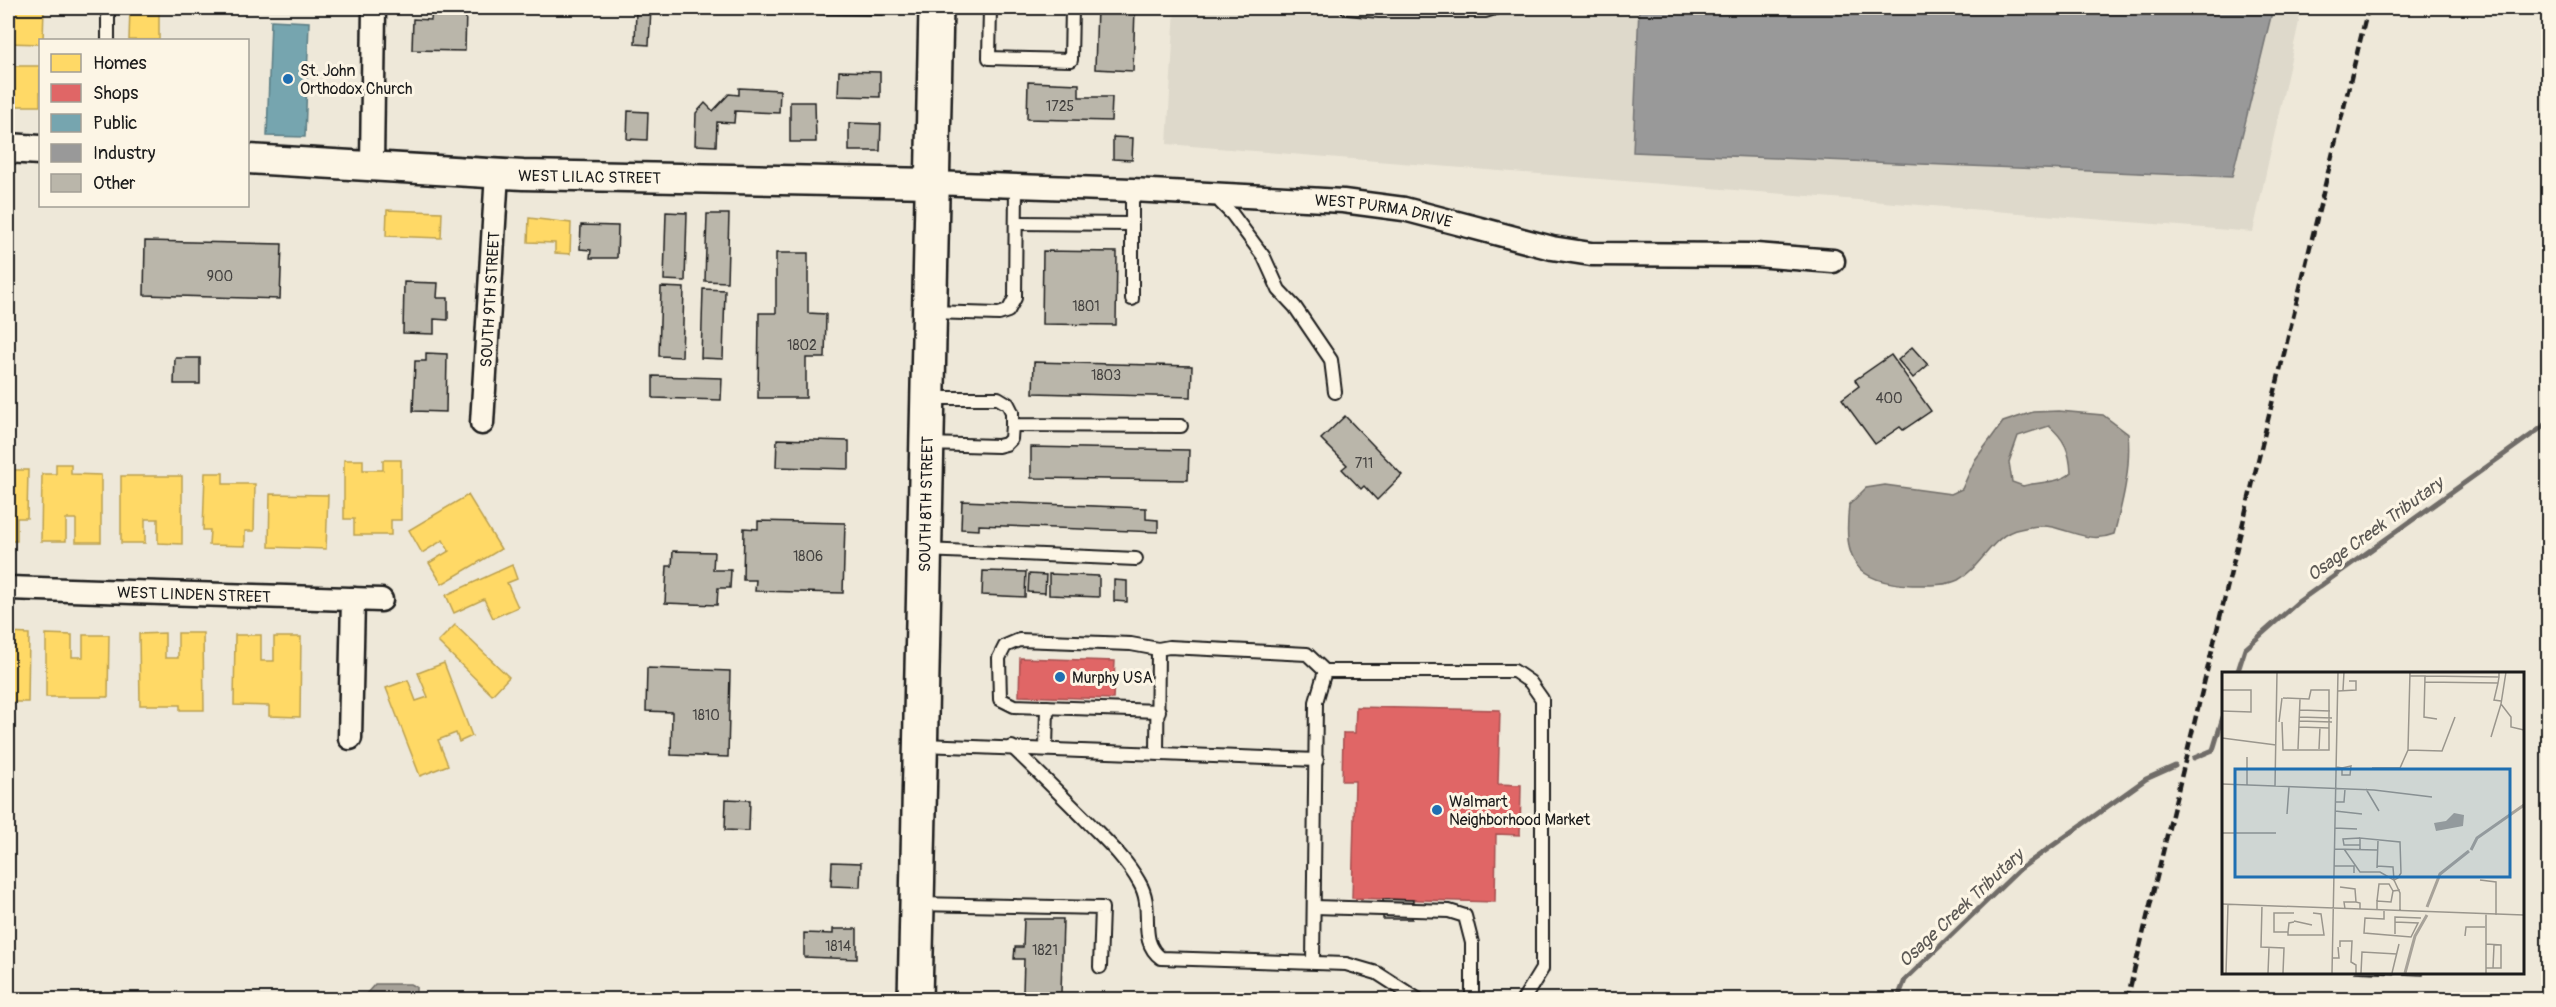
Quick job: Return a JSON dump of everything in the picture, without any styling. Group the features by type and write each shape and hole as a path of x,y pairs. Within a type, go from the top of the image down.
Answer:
{"main road":[{"name":"SOUTH 8TH STREET","path":"915,999 936,8"}],"street":[{"path":"372,164 374,8"},
{"path":"8,148 39,150"},
{"name":"WEST LILAC STREET","path":"249,159 372,164 497,173 932,183"},
{"name":"SOUTH 9TH STREET","path":"482,423 497,173"},
{"name":"WEST PURMA DRIVE","path":"932,183 1343,201 1404,209 1552,248 1591,254 1756,255 1833,261"},
{"name":"WEST LINDEN STREET","path":"8,588 381,600"},
{"path":"350,738 353,599"}],"lane":[{"path":"108,8 108,39"},
{"path":"990,8 989,58 1071,60 1072,8"},
{"path":"1347,8 1378,11 1485,11 1495,8"},
{"path":"929,312 999,314 1008,311 1014,298 1016,186"},
{"path":"1132,190 1132,299"},
{"path":"1219,194 1221,203 1264,257 1279,291 1295,307 1331,360 1335,392"},
{"path":"1016,223 1132,224"},
{"path":"926,444 998,446 1006,444 1011,439 1012,425 1012,411 1008,404 998,398 927,398"},
{"path":"1012,425 1181,426"},
{"path":"923,550 1136,559"},
{"path":"1158,711 1014,706 1000,699 999,658 1005,646 1019,640 1131,644 1158,649 1169,647 1307,654 1325,671 1514,671 1530,682 1542,699 1544,898 1542,969 1523,999"},
{"path":"1158,649 1158,753"},
{"path":"1312,962 1317,760 1316,702 1325,671"},
{"path":"1046,749 1047,707"},
{"path":"919,745 1317,760"},
{"path":"1012,747 1122,856 1140,883 1148,905 1147,937 1151,951 1161,958 1346,964 1377,973 1419,999"},
{"path":"916,904 1102,908 1100,967"},
{"path":"1314,907 1449,911 1465,916 1472,943 1472,999"}],"shaded area":[{"path":"1175,8 2302,8 2253,232 1167,144"},
{"path":"2059,411 2103,415 2128,434 2127,472 2114,534 2090,537 2048,526 2020,529 2002,537 1974,567 1958,580 1942,584 1892,583 1865,573 1856,565 1848,540 1849,505 1866,488 1885,485 1951,494 1962,489 1975,460 2003,422 2033,412","holes":["2049,426 2066,446 2071,473 2055,481 2023,486 2012,482 2009,462 2018,436"]},
{"path":"375,984 410,984 416,987 416,999 366,999 366,994"}],"building: Homes":[{"path":"8,8 44,8 43,39 39,39 39,44 8,43"},
{"path":"130,8 159,8 159,39 129,39"},
{"path":"8,66 39,66 39,106 8,106"},
{"path":"387,210 442,212 441,238 386,236"},
{"path":"8,211 12,211 13,273 8,273"},
{"path":"529,218 571,223 570,254 555,253 555,243 528,242"},
{"path":"344,460 363,460 363,470 383,470 383,460 401,460 401,520 391,520 391,535 354,535 354,519 344,519"},
{"path":"56,464 71,464 71,474 101,475 101,542 76,542 76,519 66,519 66,541 41,541 42,474 56,474"},
{"path":"8,470 28,470 27,518 17,518 17,541 8,541"},
{"path":"205,473 223,473 223,484 255,484 254,531 245,531 245,546 209,545 210,530 203,530"},
{"path":"121,476 182,476 182,544 158,543 158,519 145,519 145,543 121,543"},
{"path":"270,494 328,495 326,549 269,547"},
{"path":"468,495 501,549 442,584 429,563 449,551 443,540 422,553 409,530"},
{"path":"512,565 517,579 507,583 518,607 493,618 484,599 454,613 446,595"},
{"path":"455,625 509,677 492,695 438,642"},
{"path":"8,633 29,634 28,702 8,702"},
{"path":"165,633 165,658 178,658 178,633 203,633 204,710 180,710 180,705 140,705 139,634"},
{"path":"46,634 72,635 72,657 83,657 83,635 109,635 108,697 46,697"},
{"path":"235,635 261,635 261,661 274,661 274,637 301,637 300,717 269,716 269,706 234,705"},
{"path":"444,663 472,736 459,742 456,733 438,740 448,765 420,776 386,688 408,680 416,701 428,697 418,673"}],"building: Shops":[{"path":"1020,658 1115,661 1113,699 1019,696"},
{"name":"Walmart Neighborhood Market","path":"1356,707 1500,710 1498,784 1521,785 1520,835 1496,834 1495,902 1352,898 1355,781 1342,781 1343,733 1355,733"}],"building: Public":[{"name":"St. John Orthodox Church","path":"271,20 309,22 305,137 267,136"}],"building: Industry":[{"path":"1639,8 2273,8 2232,177 1633,152"}],"building: Other":[{"path":"432,8 466,9 465,51 412,50 413,19 431,20"},
{"path":"821,8 883,8 883,15 820,14"},
{"path":"1097,8 1135,8 1133,71 1095,69"},
{"path":"636,9 651,9 649,45 635,44"},
{"path":"839,71 880,72 880,97 838,96"},
{"path":"1028,82 1079,84 1079,97 1112,97 1111,121 1027,119"},
{"path":"739,88 780,90 779,113 735,111 734,123 717,122 716,146 695,145 696,113 705,103 713,111 729,94 739,95"},
{"path":"790,102 815,102 816,142 790,142"},
{"path":"628,111 648,112 647,140 627,139"},
{"path":"849,123 881,124 880,151 849,151"},
{"path":"1113,137 1133,138 1132,160 1113,159"},
{"path":"666,212 687,213 685,281 664,280"},
{"path":"707,214 729,214 727,282 705,281"},
{"path":"581,225 618,226 617,258 590,258 591,250 580,249"},
{"path":"145,241 282,244 280,299 144,295"},
{"path":"1043,251 1117,252 1116,325 1042,324"},
{"path":"776,253 808,253 808,313 826,314 825,358 806,358 806,398 758,398 759,313 776,313"},
{"path":"404,282 438,283 437,298 448,298 448,320 434,319 434,334 403,333"},
{"path":"661,287 684,288 682,357 659,356"},
{"path":"703,289 725,290 723,359 701,358"},
{"path":"1912,347 1928,365 1913,378 1898,360"},
{"path":"426,353 447,354 446,412 413,411 415,361 426,361"},
{"path":"1891,355 1931,411 1903,430 1900,427 1875,444 1842,399 1859,386 1855,380"},
{"path":"175,358 200,358 200,384 174,384"},
{"path":"1034,362 1192,366 1191,397 1033,393"},
{"path":"653,376 722,378 721,400 653,398"},
{"path":"1345,416 1402,475 1377,500 1364,486 1361,489 1342,469 1347,465 1321,439"},
{"path":"777,439 849,441 849,469 776,467"},
{"path":"1031,447 1189,450 1188,480 1031,478"},
{"path":"962,501 1146,508 1146,519 1158,520 1158,532 979,525 979,530 961,529"},
{"path":"758,521 845,523 843,593 755,591 756,580 743,580 744,528 758,529"},
{"path":"673,551 714,552 713,570 731,570 730,588 718,588 717,605 665,603 667,566 672,566"},
{"path":"983,571 1026,572 1025,597 982,595"},
{"path":"1029,574 1046,575 1045,593 1028,592"},
{"path":"1049,574 1099,576 1099,597 1049,595"},
{"path":"1114,580 1127,581 1127,602 1114,601"},
{"path":"647,668 730,671 728,757 671,755 672,712 646,711"},
{"path":"726,799 750,800 749,831 725,830"},
{"path":"832,862 861,863 860,887 831,886"},
{"path":"1383,899 1413,900 1412,919 1383,919"},
{"path":"1024,919 1063,919 1061,993 1023,992 1024,959 1014,959 1015,947 1023,947"},
{"path":"833,929 857,929 857,959 804,957 804,933 833,934"}],"waterway":[{"name":"Osage Creek Tributary","path":"2238,672 2245,649 2298,602 2548,423"},
{"name":"Osage Creek Tributary","path":"2194,758 2213,750 2222,720"},
{"name":"Osage Creek Tributary","path":"1897,1000 1905,980 2020,869 2146,779 2175,766"}],"railway":[{"path":"2127,1000 2368,8"}],"place":[{"name":"St. John Orthodox Church","path":"288,79"},
{"name":"Murphy USA","path":"1060,677"},
{"name":"Walmart Neighborhood Market","path":"1437,810"}]}
